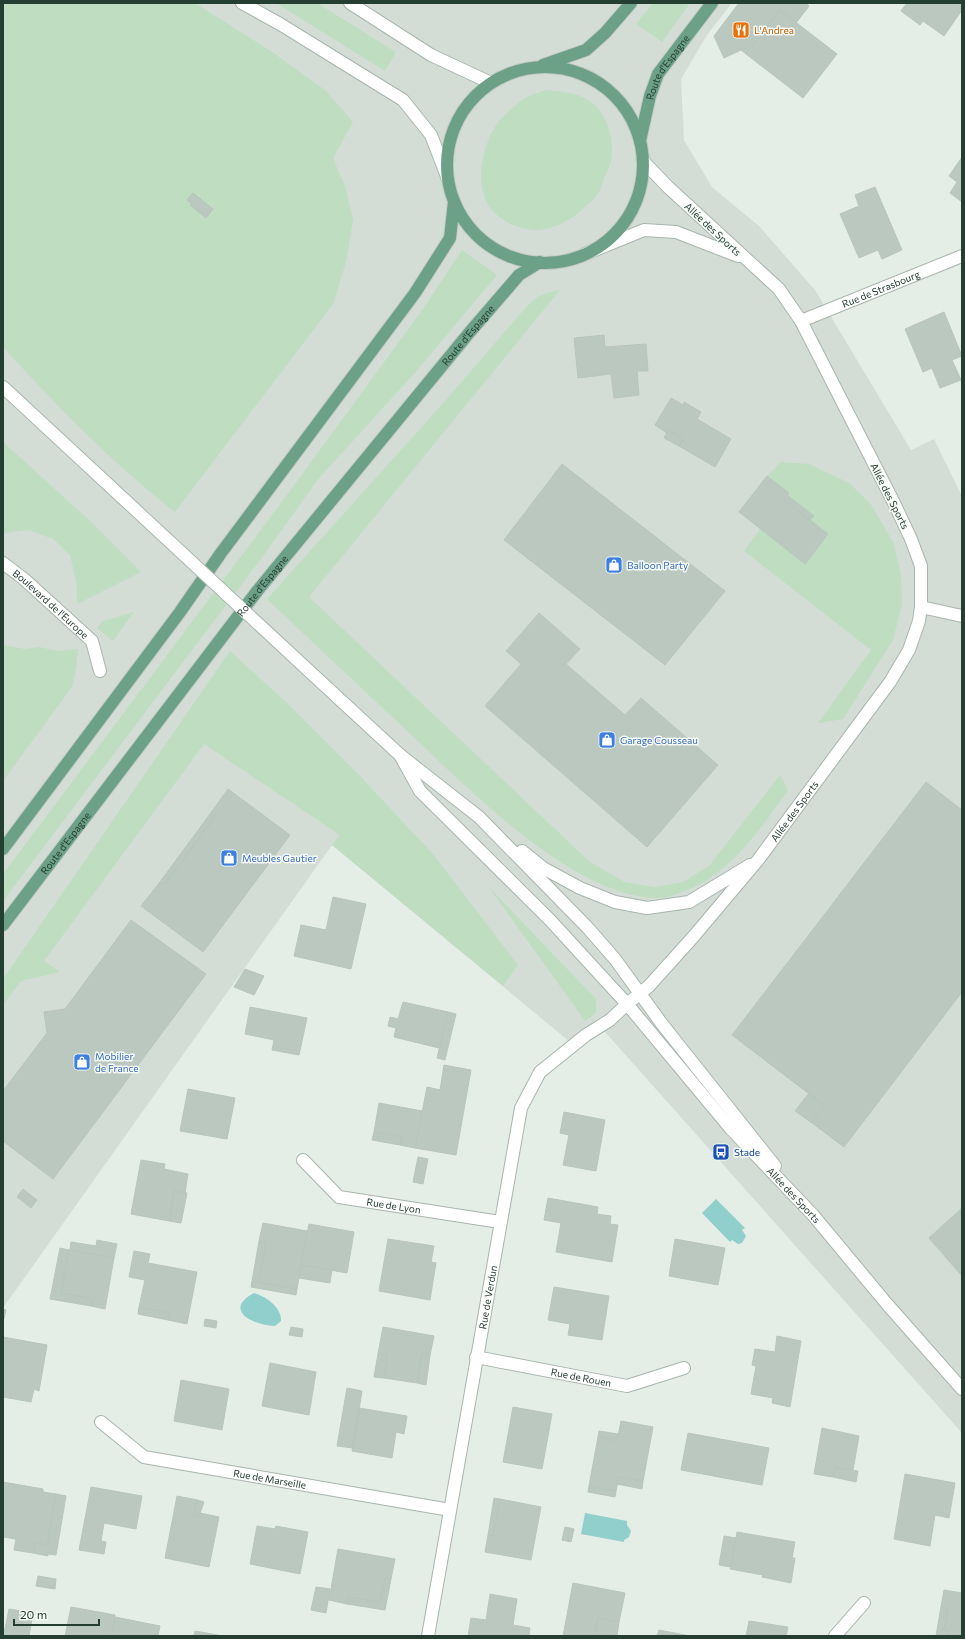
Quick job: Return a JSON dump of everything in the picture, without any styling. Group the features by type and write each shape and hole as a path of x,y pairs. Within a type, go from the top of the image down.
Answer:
{"main road":[{"path":"539,67 573,71 598,82 618,98 633,121 640,141 643,161 642,180 638,198 626,220 609,239 585,254 559,262 540,262 519,259 498,250 481,239 467,224 454,202 448,179 447,160 450,139 456,124 470,101 491,83 513,72 539,67 586,50 605,33 631,3"},
{"name":"Route d'Espagne","path":"640,141 650,96 658,74 712,3"},
{"path":"3,849 415,293 450,238 454,202"},
{"name":"Route d'Espagne","path":"3,925 258,590 469,333 519,275 540,262"}],"street":[{"path":"242,3 280,24 403,100 431,135 448,179"},
{"path":"350,3 432,55 491,83"},
{"name":"Allée des Sports","path":"643,161 668,187 779,289 800,322 894,503 911,539 921,566 921,608 919,621 909,650 890,682 758,860 694,936 648,986 627,1004 731,1129 813,1215 887,1304 962,1388"},
{"path":"585,254 644,230 676,232 744,258"},
{"name":"Rue de Strasbourg","path":"800,322 962,256"},
{"path":"4,388 400,755 479,817 587,926 615,959 639,994 813,1215"},
{"name":"Boulevard de l'Europe","path":"3,563 24,579 92,641 100,671"},
{"path":"921,608 962,616"},
{"path":"400,755 420,791 550,920 627,1004"},
{"name":"Allée des Sports","path":"479,817 543,868 580,888 615,902 647,908 689,902 758,860"},
{"name":"Rue de Verdun","path":"428,1636 521,1108 540,1072 586,1035 610,1020 627,1004"},
{"name":"Rue de Lyon","path":"303,1160 339,1197 500,1222"},
{"name":"Rue de Rouen","path":"476,1357 627,1386 684,1368"},
{"name":"Rue de Marseille","path":"101,1422 144,1457 450,1510"},
{"path":"835,1636 864,1603"}],"shaded area":[{"path":"3,3 732,3 707,35 681,79 684,140 712,187 759,226 815,290 911,450 934,439 962,496 962,1433 597,1023 570,1042 332,845 3,1308"}],"green space":[{"path":"3,3 195,3 272,52 325,90 353,122 333,158 346,189 353,220 346,262 333,304 175,512 107,454 44,391 3,347"},
{"path":"276,3 317,3 396,52 385,71"},
{"path":"653,3 690,3 662,42 636,24"},
{"path":"547,90 578,95 595,105 601,112 609,128 612,156 600,191 591,202 564,223 542,230 530,230 508,223 497,215 489,206 484,195 481,182 482,169 487,142 499,121 512,108 527,97"},
{"path":"462,250 497,275 413,375 319,478 263,556 3,901 3,874 281,503 423,309"},
{"path":"560,290 309,597 589,861 624,882 655,887 683,882 709,866 780,775 788,790 766,821 741,851 713,876 697,886 668,897 633,895 598,883 561,862 524,836 457,778 267,599 445,401 527,306 542,295"},
{"path":"3,442 89,520 141,572 77,604 77,586 70,555 53,539 29,530 3,533"},
{"path":"781,462 809,464 849,483 870,503 893,542 901,575 902,604 893,640 843,719 818,723 871,650 744,551 760,529 805,564 828,535 810,520 814,516 787,495 788,493 767,476"},
{"path":"134,612 113,641 97,628 103,621"},
{"path":"3,645 25,649 39,647 57,651 78,649 72,687 3,781"},
{"path":"230,651 286,702 361,777 433,854 518,965 503,986 332,845 340,835 204,744 44,961 60,972 21,981 3,1005 3,979"},
{"path":"488,886 596,999 596,1013 585,1021"}],"water":[{"path":"716,1199 745,1228 742,1230 746,1236 742,1243 738,1244 732,1240 730,1242 702,1213"},
{"path":"254,1293 268,1299 279,1311 281,1321 275,1326 258,1323 251,1320 241,1311 241,1305 245,1299"},
{"path":"585,1513 627,1521 627,1525 631,1531 629,1537 624,1540 624,1542 581,1534"}],"building":[{"name":"L'Andrea","path":"739,3 805,3 809,6 796,23 780,10 746,54 741,50 724,58 714,36"},
{"path":"907,3 962,3 962,10 944,36 923,21 920,25 901,11"},
{"path":"780,10 837,54 803,98 746,54"},
{"path":"962,157 962,202 950,193 957,182 949,176"},
{"path":"875,187 902,250 882,259 878,250 859,258 840,214 859,206 855,195"},
{"path":"193,193 213,209 206,218 190,205 192,204 187,200"},
{"path":"944,312 962,356 952,360 961,380 940,388 932,368 923,372 905,329"},
{"path":"604,335 605,347 646,344 648,371 637,371 639,395 614,398 611,374 578,378 574,338"},
{"path":"671,398 683,405 684,402 701,412 697,419 731,439 715,467 679,446 683,439 668,430 667,433 655,425"},
{"path":"668,430 683,439 679,446 664,438"},
{"name":"Balloon Party","path":"562,464 725,591 665,665 504,540"},
{"path":"767,476 789,493 783,499 828,534 805,564 739,512"},
{"path":"787,495 814,516 810,520 783,499"},
{"name":"Garage Cousseau","path":"539,613 580,649 566,664 625,715 641,698 718,765 647,847 485,706 521,664 506,651"},
{"path":"926,782 962,810 962,992 844,1147 812,1123 825,1106 732,1035"},
{"name":"Meubles Gautier","path":"228,789 290,835 203,952 141,906 160,882 164,885 215,817 210,814"},
{"path":"210,814 215,817 164,885 160,882"},
{"path":"333,897 366,904 351,969 294,956 301,925 326,930"},
{"name":"Mobilier de France","path":"131,920 206,974 53,1179 3,1141 3,1091 47,1033 44,1012 65,1009"},
{"path":"245,969 264,976 254,995 234,987"},
{"path":"403,1002 448,1012 439,1048 394,1037 396,1028 388,1026 390,1017 398,1019"},
{"path":"250,1007 307,1018 299,1055 272,1050 274,1040 245,1034"},
{"path":"448,1012 456,1014 445,1060 437,1058"},
{"path":"444,1065 471,1070 456,1155 415,1148 427,1087 440,1090"},
{"path":"188,1089 235,1098 227,1139 180,1131"},
{"path":"809,1093 825,1106 812,1123 795,1111"},
{"path":"379,1103 422,1111 415,1148 400,1145 402,1137 374,1132"},
{"path":"564,1112 605,1120 596,1171 563,1165 569,1135 560,1133"},
{"path":"374,1132 402,1137 400,1145 372,1140"},
{"path":"418,1157 428,1159 423,1184 413,1182"},
{"path":"141,1160 165,1164 164,1169 188,1174 185,1193 174,1191 169,1221 131,1214"},
{"path":"23,1189 37,1200 31,1208 17,1197"},
{"path":"174,1191 187,1193 181,1223 169,1221"},
{"path":"548,1198 598,1207 597,1214 611,1216 610,1224 618,1225 612,1262 556,1252 561,1223 544,1220"},
{"path":"962,1208 962,1276 929,1238"},
{"path":"263,1223 307,1231 297,1289 259,1282 266,1242 259,1241"},
{"path":"309,1224 354,1232 347,1273 301,1265"},
{"path":"388,1239 434,1246 431,1262 436,1263 430,1300 379,1291"},
{"path":"675,1239 725,1248 718,1285 669,1276"},
{"path":"97,1240 117,1244 114,1258 70,1250 71,1242 96,1246"},
{"path":"259,1241 266,1242 259,1282 297,1289 296,1295 251,1287"},
{"path":"60,1248 69,1250 61,1293 93,1299 91,1306 50,1299"},
{"path":"69,1250 114,1258 105,1309 91,1306 93,1299 61,1293"},
{"path":"134,1251 150,1254 148,1263 197,1272 187,1324 168,1320 170,1313 139,1307 145,1280 129,1277"},
{"path":"301,1265 332,1270 330,1283 299,1278"},
{"path":"554,1287 609,1296 602,1340 568,1335 570,1324 548,1320"},
{"path":"139,1307 170,1313 168,1320 138,1314"},
{"path":"3,1309 6,1310 4,1319 3,1319"},
{"path":"205,1319 217,1321 216,1328 204,1326"},
{"path":"291,1327 303,1329 302,1337 289,1335"},
{"path":"383,1327 434,1336 430,1355 422,1353 417,1383 384,1378 387,1355 378,1354"},
{"path":"777,1336 801,1341 790,1407 772,1403 773,1398 751,1394 756,1366 752,1365 755,1349 775,1352"},
{"path":"3,1337 47,1345 39,1391 34,1389 31,1402 3,1397"},
{"path":"422,1353 430,1355 426,1385 417,1383"},
{"path":"378,1354 387,1355 384,1378 374,1377"},
{"path":"270,1363 316,1372 309,1415 262,1406"},
{"path":"181,1380 229,1389 222,1430 174,1421"},
{"path":"347,1388 362,1391 353,1448 337,1446"},
{"path":"513,1407 552,1414 542,1469 503,1462"},
{"path":"359,1408 407,1416 404,1434 396,1432 392,1458 352,1451"},
{"path":"621,1421 653,1427 643,1481 619,1477 616,1491 589,1486 598,1437 617,1441"},
{"path":"822,1428 859,1436 853,1470 835,1467 833,1477 814,1474"},
{"path":"599,1431 618,1434 617,1441 598,1437"},
{"path":"688,1433 769,1448 762,1485 681,1470"},
{"path":"835,1467 858,1471 856,1482 833,1477"},
{"path":"905,1474 955,1483 949,1518 935,1515 930,1546 894,1539"},
{"path":"619,1477 643,1481 642,1489 617,1484"},
{"path":"3,1482 43,1489 43,1492 56,1494 47,1545 35,1542 33,1553 14,1550 16,1539 3,1537"},
{"path":"589,1486 616,1491 615,1497 588,1492"},
{"path":"91,1487 142,1496 136,1529 104,1523 101,1541 106,1542 104,1554 79,1550"},
{"path":"56,1494 66,1496 56,1555 48,1554 48,1556 33,1553 35,1542 47,1545"},
{"path":"177,1496 197,1500 194,1515 199,1516 200,1513 219,1517 209,1567 165,1558"},
{"path":"494,1498 500,1499 493,1536 488,1535"},
{"path":"500,1499 541,1507 531,1560 485,1552 488,1535 493,1536"},
{"path":"197,1500 204,1502 199,1516 194,1515"},
{"path":"257,1526 275,1529 276,1526 308,1532 300,1574 250,1564"},
{"path":"565,1527 574,1529 571,1542 562,1540"},
{"path":"737,1532 795,1542 792,1558 795,1558 791,1583 762,1577 763,1575 730,1569"},
{"path":"724,1536 736,1538 731,1567 719,1565"},
{"path":"338,1549 395,1559 391,1579 385,1578 380,1602 348,1597 347,1604 329,1600"},
{"path":"38,1576 56,1579 55,1589 36,1586"},
{"path":"385,1578 391,1579 385,1610 347,1604 348,1597 380,1602"},
{"path":"573,1583 625,1593 619,1622 598,1618 594,1636 563,1636"},
{"path":"316,1587 330,1589 326,1613 311,1610"},
{"path":"944,1590 962,1593 962,1636 948,1636 949,1631 944,1630 948,1609 941,1607"},
{"path":"490,1594 517,1599 513,1625 530,1628 529,1636 468,1636 471,1618 486,1620"},
{"path":"71,1607 115,1615 112,1636 65,1636"},
{"path":"941,1607 948,1609 944,1630 949,1631 948,1636 936,1636"},
{"path":"9,1609 33,1613 29,1636 3,1636 3,1629 5,1629"},
{"path":"115,1617 160,1626 158,1636 112,1636"},
{"path":"598,1618 619,1622 617,1636 594,1635"},
{"path":"749,1621 788,1627 786,1636 746,1636"},
{"path":"659,1630 690,1636 657,1636"},
{"path":"195,1631 223,1636 194,1636"}],"place":[{"name":"L'Andrea","path":"741,30"},
{"name":"Balloon Party","path":"614,565"},
{"name":"Garage Cousseau","path":"607,740"},
{"name":"Meubles Gautier","path":"229,858"},
{"name":"Mobilier de France","path":"82,1062"},
{"name":"Stade","path":"721,1152"}]}
